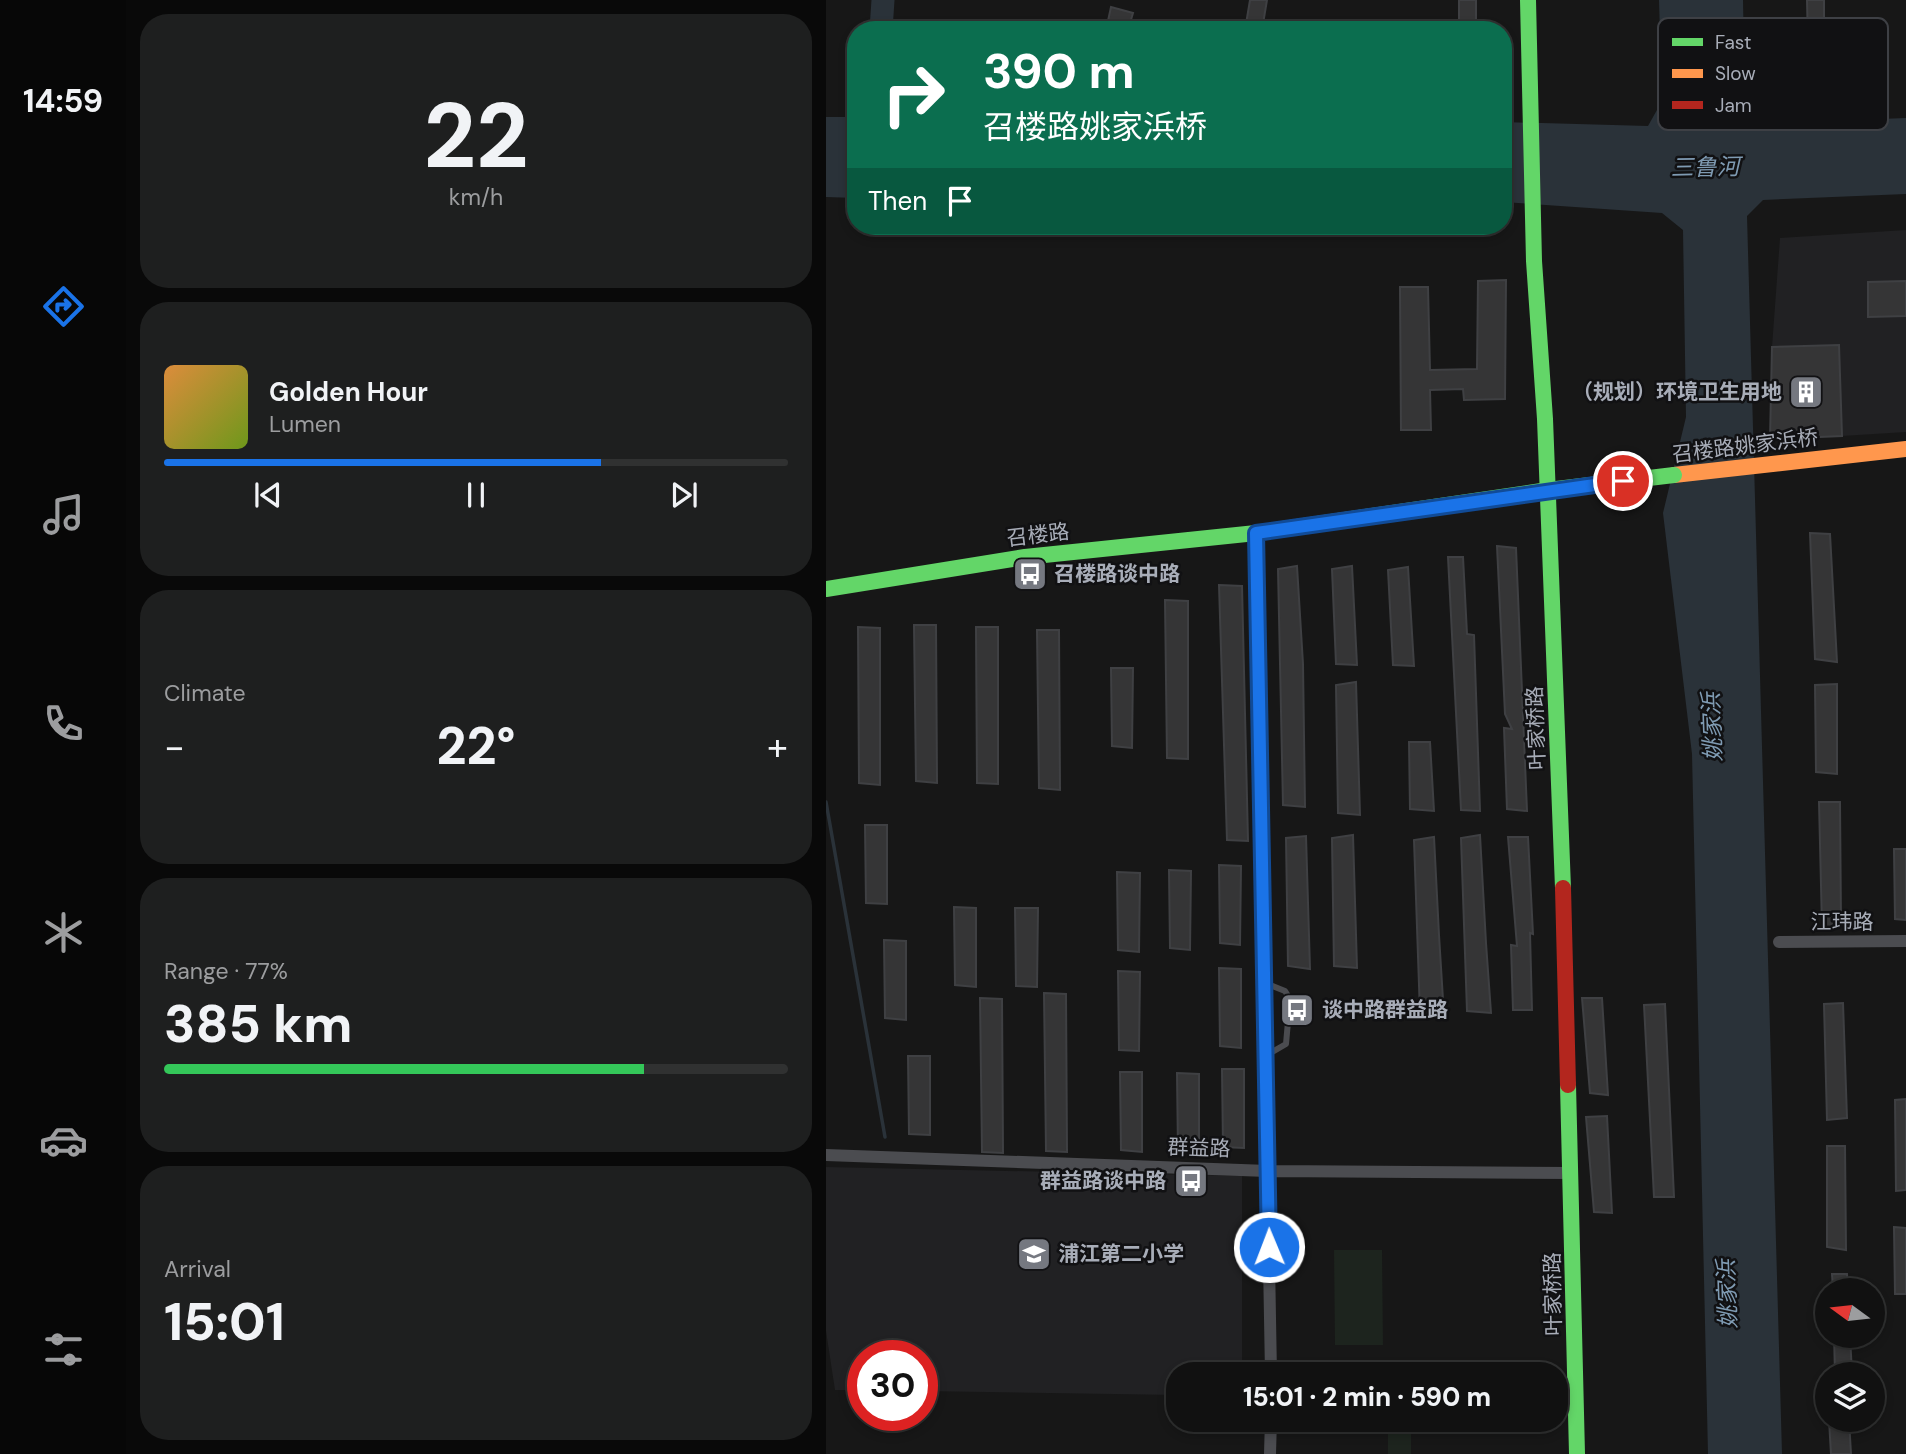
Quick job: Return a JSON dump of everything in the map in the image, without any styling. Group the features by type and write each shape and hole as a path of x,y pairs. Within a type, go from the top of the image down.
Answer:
{"street":[{"name":"叶家桥路","path":"1528,0 1534,261 1550,562 1571,1173 1577,1454"},
{"name":"召楼路姚家浜桥","path":"1256,533 1548,490 1906,449"},
{"name":"召楼路","path":"826,589 1025,557 1256,533"},
{"path":"1256,533 1267,1055 1270,1362"},
{"name":"江玮路","path":"1779,942 1906,941"},
{"name":"群益路","path":"826,1155 1268,1171 1571,1173"},
{"path":"1270,1454 1271,1432"}],"lane":[{"path":"1265,983 1285,991 1290,999 1286,1044 1267,1055"}],"shaded area":[{"path":"1906,230 1906,432 1842,436 1772,347 1780,238"},
{"name":"浦江第二小学","path":"826,1167 1242,1176 1242,1362 1166,1362 1166,1395 938,1391 938,1340 847,1340 847,1390 835,1390 826,1331"},
{"path":"1334,1250 1382,1250 1383,1345 1335,1345"},
{"path":"1388,1432 1411,1432 1411,1454 1388,1454"}],"water":[{"path":"1659,0 1743,0 1743,18 1660,18"},
{"path":"1658,108 1658,130 1888,130 1888,119 1906,118 1906,194 1763,200 1747,216 1782,1454 1708,1454 1692,754 1663,513 1686,417 1683,230 1662,213 1512,203 1512,122 1648,126"},
{"path":"826,117 847,117 847,198 826,197"}],"building":[{"path":"1250,0 1267,0 1264,21 1246,21"},
{"path":"1459,0 1476,0 1476,21 1459,21"},
{"path":"1807,0 1824,0 1824,18 1807,18"},
{"path":"1111,7 1133,13 1131,21 1108,21"},
{"path":"1506,280 1505,399 1464,400 1463,389 1430,390 1431,430 1401,430 1400,287 1428,287 1430,370 1477,369 1478,281"},
{"path":"1906,281 1906,316 1868,317 1868,282"},
{"name":"（规划）环境卫生用地","path":"1839,345 1842,436 1770,439 1772,347"},
{"path":"1810,533 1830,534 1837,662 1815,659"},
{"path":"1497,546 1516,548 1527,811 1507,809 1504,728 1512,729 1505,714"},
{"path":"1448,557 1463,557 1467,634 1474,635 1480,811 1461,810"},
{"path":"1297,566 1303,664 1305,807 1283,805 1278,569"},
{"path":"1352,566 1357,665 1336,664 1332,569"},
{"path":"1408,567 1414,666 1393,665 1388,570"},
{"path":"1219,585 1242,586 1248,841 1227,840"},
{"path":"1165,600 1188,601 1188,759 1167,758"},
{"path":"914,625 936,625 937,783 916,781"},
{"path":"858,627 880,628 880,785 859,783"},
{"path":"976,627 998,627 998,784 977,783"},
{"path":"1037,630 1059,630 1060,790 1039,788"},
{"path":"1111,668 1133,668 1132,748 1112,746"},
{"path":"1356,682 1360,815 1338,813 1336,685"},
{"path":"1837,684 1837,774 1816,772 1815,685"},
{"path":"1409,742 1430,742 1434,811 1410,809"},
{"path":"1819,802 1840,802 1841,925 1822,927"},
{"path":"865,825 887,825 887,904 866,903"},
{"path":"1353,835 1357,968 1334,966 1332,838"},
{"path":"1480,835 1491,1013 1467,1011 1461,838"},
{"path":"1306,836 1310,969 1288,966 1286,838"},
{"path":"1434,837 1444,1016 1420,1014 1414,840"},
{"path":"1508,837 1528,837 1533,934 1530,933 1532,1010 1513,1010 1511,945 1517,946"},
{"path":"1894,849 1906,849 1906,920 1895,919"},
{"path":"1219,865 1241,866 1240,945 1220,943"},
{"path":"1169,870 1191,871 1190,950 1170,948"},
{"path":"1117,872 1140,873 1139,952 1118,950"},
{"path":"954,907 976,908 976,987 955,985"},
{"path":"1015,908 1038,908 1037,987 1016,986"},
{"path":"884,940 906,941 906,1020 885,1018"},
{"path":"1219,968 1241,969 1241,1048 1220,1046"},
{"path":"1118,971 1140,972 1139,1051 1119,1050"},
{"path":"1044,993 1066,994 1067,1152 1046,1151"},
{"path":"980,998 1002,999 1003,1153 982,1152"},
{"path":"1582,998 1602,998 1608,1095 1590,1093"},
{"path":"1843,1003 1847,1118 1827,1120 1824,1004"},
{"path":"1665,1004 1674,1197 1654,1197 1644,1005"},
{"path":"908,1056 930,1056 930,1135 909,1134"},
{"path":"1222,1069 1244,1069 1244,1148 1223,1147"},
{"path":"1120,1072 1142,1072 1142,1152 1121,1150"},
{"path":"1177,1073 1199,1074 1199,1153 1178,1151"},
{"path":"1906,1099 1906,1190 1896,1191 1895,1100"},
{"path":"1607,1116 1612,1213 1594,1212 1586,1117"},
{"path":"1827,1146 1845,1146 1846,1250 1827,1247"},
{"path":"1894,1227 1906,1228 1906,1294 1895,1294"},
{"path":"1832,1274 1847,1274 1847,1278 1832,1278"},
{"path":"1834,1348 1851,1348 1851,1362 1835,1362"},
{"path":"1830,1432 1850,1432 1851,1454 1831,1454"}],"waterway":[{"path":"882,21 883,0"},
{"path":"826,802 885,1137"}],"traffic: fast":[{"path":"1528,0 1534,261 1545,419 1563,888"},
{"path":"1256,533 1548,490 1674,475"},
{"path":"826,589 1025,557 1256,533"},
{"path":"1568,1085 1577,1454"}],"traffic: slow":[{"path":"1674,475 1906,449"}],"traffic: jam":[{"path":"1563,888 1568,1085"}],"place":[{"name":"（规划）环境卫生用地","path":"1806,392"},
{"name":"召楼路谈中路","path":"1030,574"},
{"name":"谈中路群益路","path":"1297,1010"},
{"name":"群益路谈中路","path":"1191,1181"},
{"name":"浦江第二小学","path":"1034,1254"}],"route":[{"path":"1269,1247 1256,533 1623,481"}],"water label":[{"name":"三鲁河","path":"1705,167"},
{"name":"姚家浜","path":"1712,727"},
{"name":"姚家浜","path":"1727,1294"}]}
